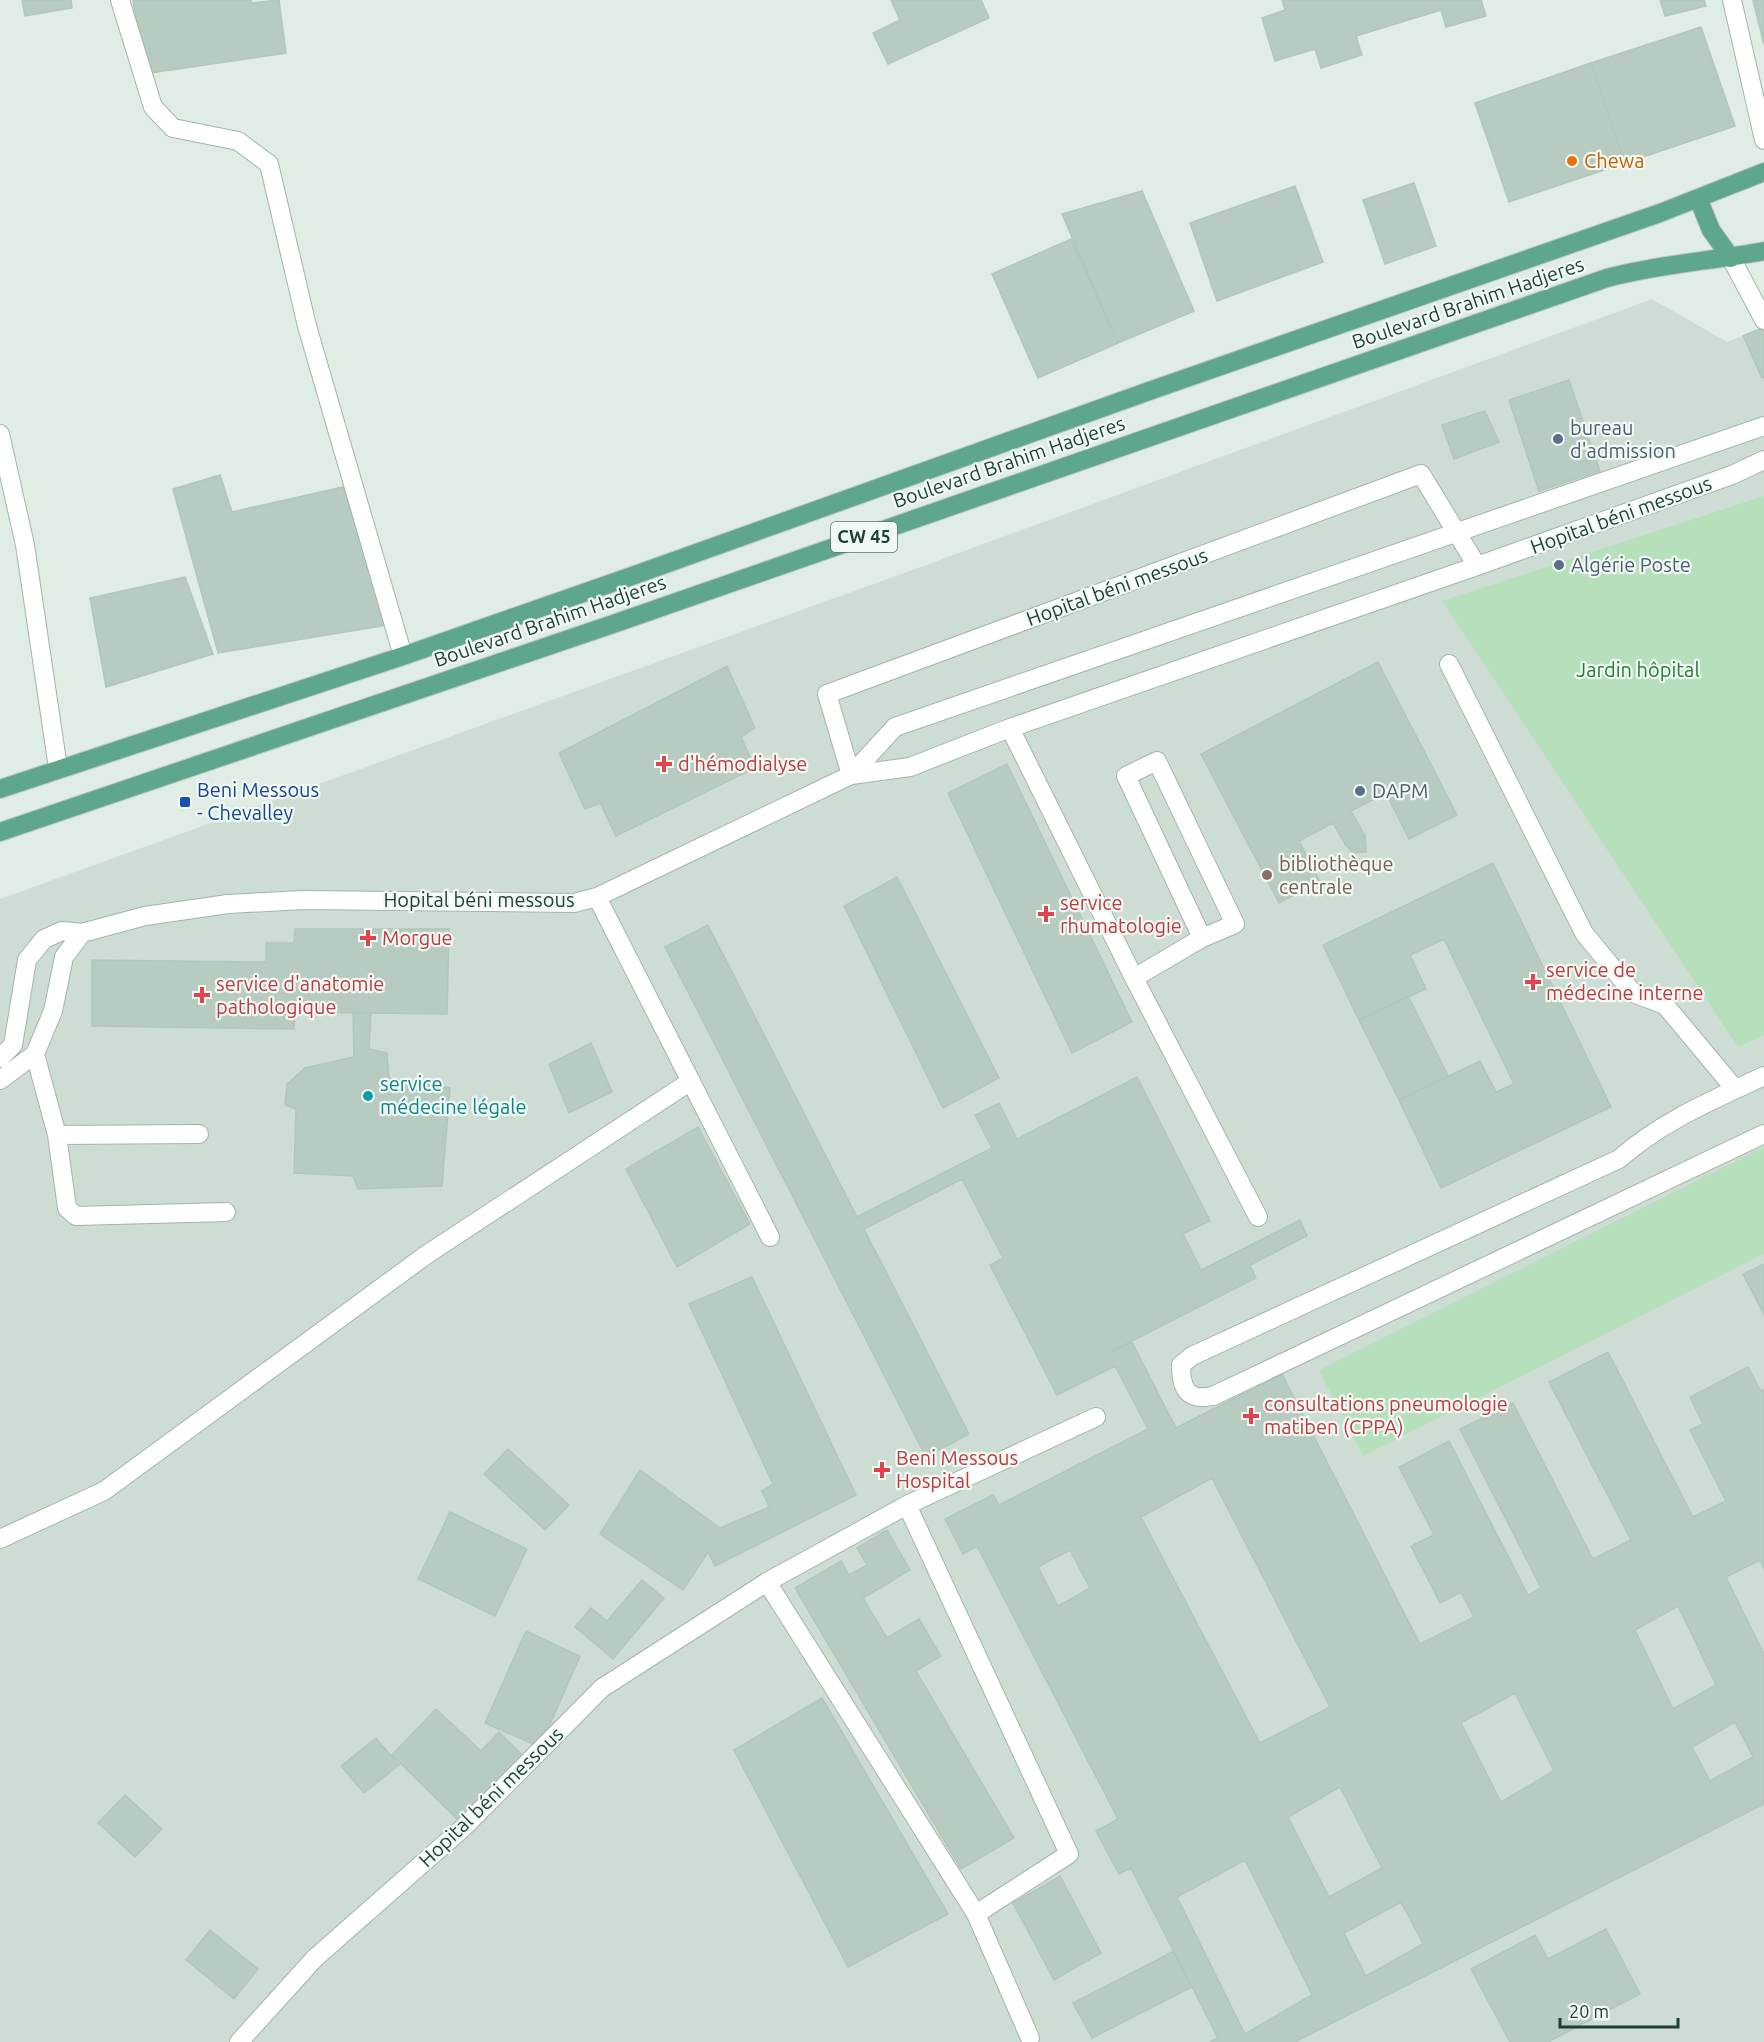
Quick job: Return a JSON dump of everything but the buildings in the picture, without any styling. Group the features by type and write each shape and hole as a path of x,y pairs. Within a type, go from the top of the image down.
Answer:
{"main road":[{"name":"CW 45","path":"1698,198 1764,172"},
{"name":"Boulevard Brahim Hadjeres","path":"0,789 403,656 1698,198"},
{"path":"1698,198 1711,230 1731,258"},
{"name":"CW 45","path":"1731,258 1764,251"},
{"name":"Boulevard Brahim Hadjeres","path":"0,832 616,623 1607,278 1656,267 1731,258"}],"street":[{"path":"120,0 153,107 173,128 238,141 269,164 307,326 403,656"},
{"path":"1732,0 1764,140"},
{"path":"1731,258 1764,320"},
{"name":"Hopital béni messous","path":"852,775 895,728 1764,426"},
{"path":"0,434 25,545 58,768"},
{"name":"Hopital béni messous","path":"0,1058 14,1045 27,960 44,939 62,931 82,933 145,915 239,904 304,900 574,903 597,897 852,775 910,767 1010,728 1477,567 1732,475 1764,460"},
{"name":"Hopital béni messous","path":"852,775 827,694 1421,474 1477,567"},
{"path":"1449,664 1584,933 1633,993 1665,1005 1735,1089"},
{"path":"1010,728 1134,978 1258,1217"},
{"path":"1134,978 1202,938 1235,924 1157,761 1126,776 1202,938"},
{"path":"597,897 770,1237"},
{"path":"0,1080 35,1054 53,1011 64,957 82,933"},
{"path":"35,1054 57,1135 67,1208 76,1216 226,1212"},
{"path":"1764,1076 1672,1119 1643,1138 1619,1159 1192,1356 1181,1365 1181,1379 1188,1393 1199,1398 1214,1396 1764,1134"},
{"path":"0,1539 104,1491 426,1255 691,1081"},
{"path":"57,1135 199,1134"},
{"name":"Hopital béni messous","path":"239,2042 315,1958 464,1827 602,1688 767,1582 907,1505 1096,1417"},
{"path":"907,1505 1069,1854 976,1914"},
{"path":"767,1582 976,1914 1030,2038"}],"shaded area":[{"name":"Beni Messous Hospital","path":"1652,299 1727,342 1764,327 1764,2042 0,2042 0,899 918,568"}],"green space":[{"name":"Jardin hôpital","path":"1764,496 1764,1035 1738,1047 1442,601"},
{"path":"1764,1147 1764,1254 1363,1456 1319,1370"}],"place":[{"name":"Chewa","path":"1572,161"},
{"name":"bureau d'admission","path":"1558,439"},
{"name":"Algérie Poste","path":"1559,565"},
{"name":"d'hémodialyse","path":"664,764"},
{"name":"DAPM","path":"1360,791"},
{"name":"Beni Messous - Chevalley","path":"185,802"},
{"name":"bibliothèque centrale","path":"1267,875"},
{"name":"service rhumatologie","path":"1046,914"},
{"name":"Morgue","path":"368,938"},
{"name":"service de médecine interne","path":"1533,982"},
{"name":"service d'anatomie pathologique","path":"202,995"},
{"name":"service médecine légale","path":"368,1096"},
{"name":"consultations pneumologie matiben (CPPA)","path":"1251,1416"},
{"name":"Beni Messous Hospital","path":"882,1470"}]}
